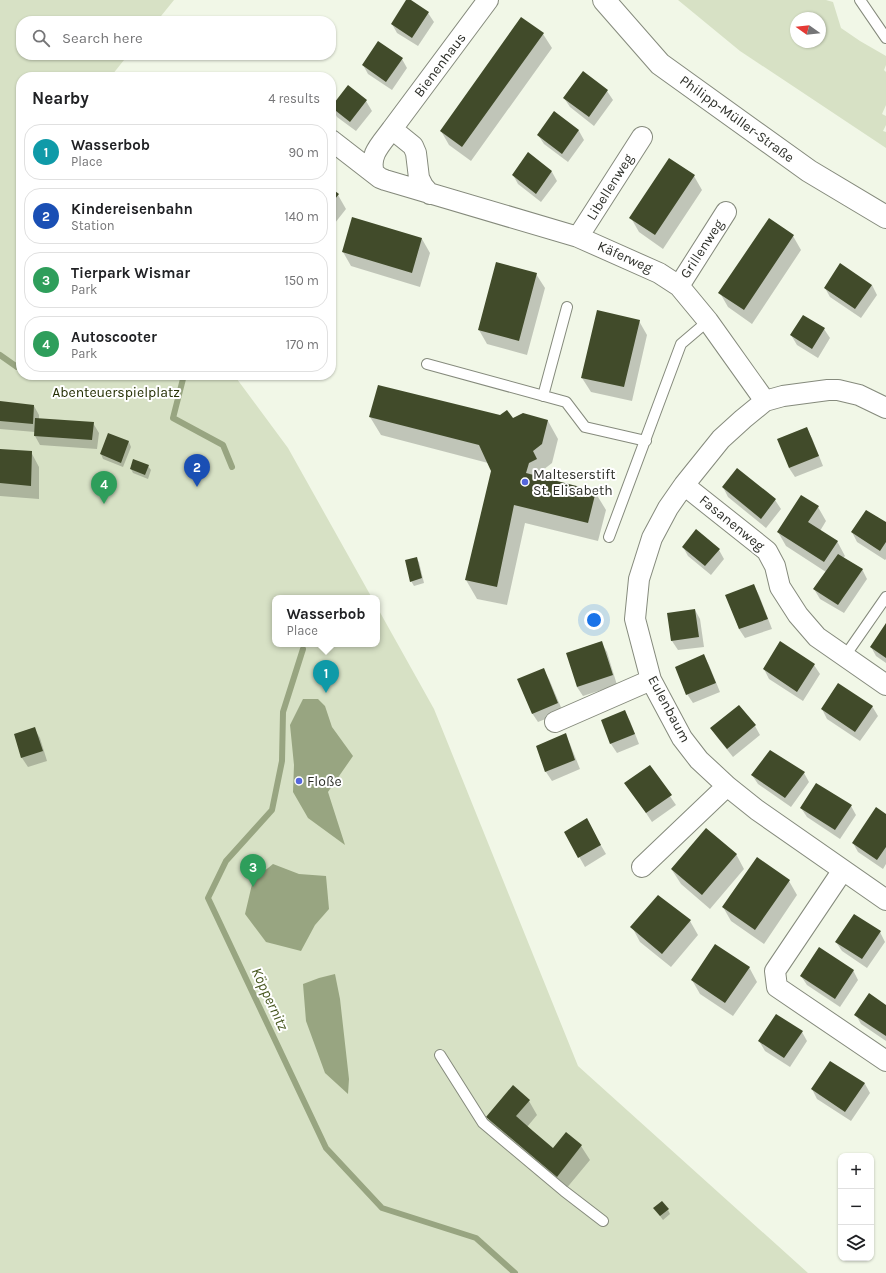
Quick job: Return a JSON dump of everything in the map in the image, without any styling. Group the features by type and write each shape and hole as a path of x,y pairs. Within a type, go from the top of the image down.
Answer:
{"street":[{"name":"Bienenhaus","path":"392,129 488,0"},
{"name":"Philipp-Müller-Straße","path":"604,0 660,64 809,171 886,218"},
{"path":"374,173 372,160 375,153 392,129 413,146 416,153 419,178 423,186 430,194"},
{"name":"Libellenweg","path":"578,237 642,137"},
{"name":"Käferweg","path":"336,144 380,178 385,180 578,237 659,273 678,286 708,321 765,401"},
{"name":"Grillenweg","path":"678,286 726,212"},
{"name":"Eulenbaum","path":"886,408 859,395 838,390 828,390 783,396 765,401 743,419 722,439 684,485 668,508 652,538 639,579 635,619 651,680 682,738 699,760 727,786 757,810 886,900"},
{"name":"Fasanenweg","path":"684,485 767,551 775,566 780,588 798,615 817,637 886,685"},
{"path":"554,722 651,680"},
{"path":"642,867 727,786"},
{"path":"843,870 775,971 777,987 886,1061"}],"lane":[{"path":"860,0 886,38"},
{"path":"543,396 567,307"},
{"path":"609,537 681,344 708,321"},
{"path":"427,364 566,402 586,426 646,441"},
{"path":"845,656 886,597"},
{"path":"440,1055 483,1123 564,1191 603,1221"}],"green space":[{"name":"Abenteuerspielplatz","path":"0,0 174,0 161,16 16,16 16,60 124,60 114,72 16,72 16,380 238,380 288,448 370,595 272,595 272,647 380,647 380,612 434,709 578,1066 808,1273 0,1273"},
{"path":"678,0 826,0 833,2 841,28 886,56 886,65 884,70 886,72 886,105 882,114 886,116 886,125 883,131 886,132 886,148 740,51"}],"shaded area":[{"path":"303,699 318,699 325,706 332,727 353,756 328,792 345,845 308,818 293,792 294,765 290,725"},
{"path":"273,864 299,874 326,876 329,909 315,925 301,951 266,942 245,914 253,880"},
{"path":"335,974 340,999 349,1079 348,1094 325,1073 306,1021 303,984"}],"building":[{"path":"406,0 411,0 429,12 412,38 391,24"},
{"path":"521,17 544,33 462,147 440,131"},
{"path":"378,41 403,58 386,82 362,65"},
{"path":"583,71 608,90 589,117 563,98"},
{"path":"348,85 367,100 350,122 336,111 336,101"},
{"path":"554,111 579,130 562,154 537,135"},
{"path":"528,152 552,171 536,194 512,175"},
{"path":"669,158 695,175 655,235 629,218"},
{"path":"352,217 422,238 412,273 342,252"},
{"path":"769,218 794,235 744,310 718,293"},
{"path":"496,262 537,273 519,341 478,330"},
{"path":"840,263 872,285 855,309 824,288"},
{"path":"597,310 640,320 624,387 581,378"},
{"path":"803,315 825,328 812,349 790,335"},
{"name":"Malteserstift St. Elisabeth","path":"378,385 500,415 507,410 513,418 523,413 548,420 542,444 533,451 537,459 529,463 526,473 596,491 588,523 514,505 497,587 465,580 491,471 479,445 369,417"},
{"path":"0,401 34,405 33,424 0,421"},
{"path":"35,418 94,422 92,440 34,436"},
{"path":"807,427 819,456 789,468 777,439"},
{"path":"108,433 129,441 121,463 100,454"},
{"path":"0,449 32,451 31,486 0,483"},
{"path":"133,459 149,465 145,475 130,469"},
{"path":"737,468 776,499 761,519 722,487"},
{"path":"801,495 819,506 808,522 838,541 824,562 777,532"},
{"path":"866,510 886,522 886,542 880,551 851,532"},
{"path":"696,529 720,549 705,566 682,547"},
{"path":"838,554 863,569 838,605 813,589"},
{"path":"417,557 422,578 410,582 405,560"},
{"path":"754,584 768,619 739,629 725,595"},
{"path":"695,609 699,637 671,641 667,613"},
{"path":"886,623 886,658 870,647"},
{"path":"602,641 613,675 577,687 566,653"},
{"path":"780,641 815,664 797,692 763,669"},
{"path":"704,654 716,683 686,695 675,667"},
{"path":"544,668 558,703 532,714 517,679"},
{"path":"838,683 873,706 855,732 821,709"},
{"path":"739,705 756,725 727,749 710,728"},
{"path":"625,710 635,734 610,744 601,720"},
{"path":"35,727 43,751 21,758 14,734"},
{"path":"566,733 575,760 545,772 536,746"},
{"path":"770,750 805,772 785,798 751,775"},
{"path":"650,765 672,795 646,813 624,783"},
{"path":"816,783 852,805 835,830 800,808"},
{"path":"876,807 886,814 886,847 877,860 852,843"},
{"path":"587,818 601,845 578,858 564,832"},
{"path":"706,828 737,854 702,895 671,869"},
{"path":"757,857 790,880 755,930 722,907"},
{"path":"658,895 691,920 662,954 630,927"},
{"path":"854,914 881,931 862,959 835,942"},
{"path":"715,944 750,967 725,1003 691,980"},
{"path":"819,947 854,970 835,999 800,976"},
{"path":"869,993 886,1005 886,1036 854,1015"},
{"path":"776,1014 803,1031 784,1058 758,1041"},
{"path":"830,1061 865,1083 845,1112 811,1089"},
{"path":"513,1085 530,1100 516,1116 533,1131 553,1148 566,1132 582,1145 557,1177 486,1117"},
{"path":"662,1201 669,1209 660,1216 653,1208"}],"waterway":[{"name":"Köppernitz","path":"0,355 16,366"},
{"name":"Köppernitz","path":"183,380 173,418 223,445 232,467"},
{"name":"Köppernitz","path":"303,649 283,712 282,761 272,810 226,861 208,898 326,1148 382,1208 476,1238 515,1273"}],"place":[{"name":"Malteserstift St. Elisabeth","path":"525,482"},
{"name":"Kindereisenbahn","path":"197,487"},
{"name":"Autoscooter","path":"104,504"},
{"name":"Wasserbob","path":"326,693"},
{"name":"Floße","path":"299,781"},
{"name":"Tierpark Wismar","path":"253,887"}]}
